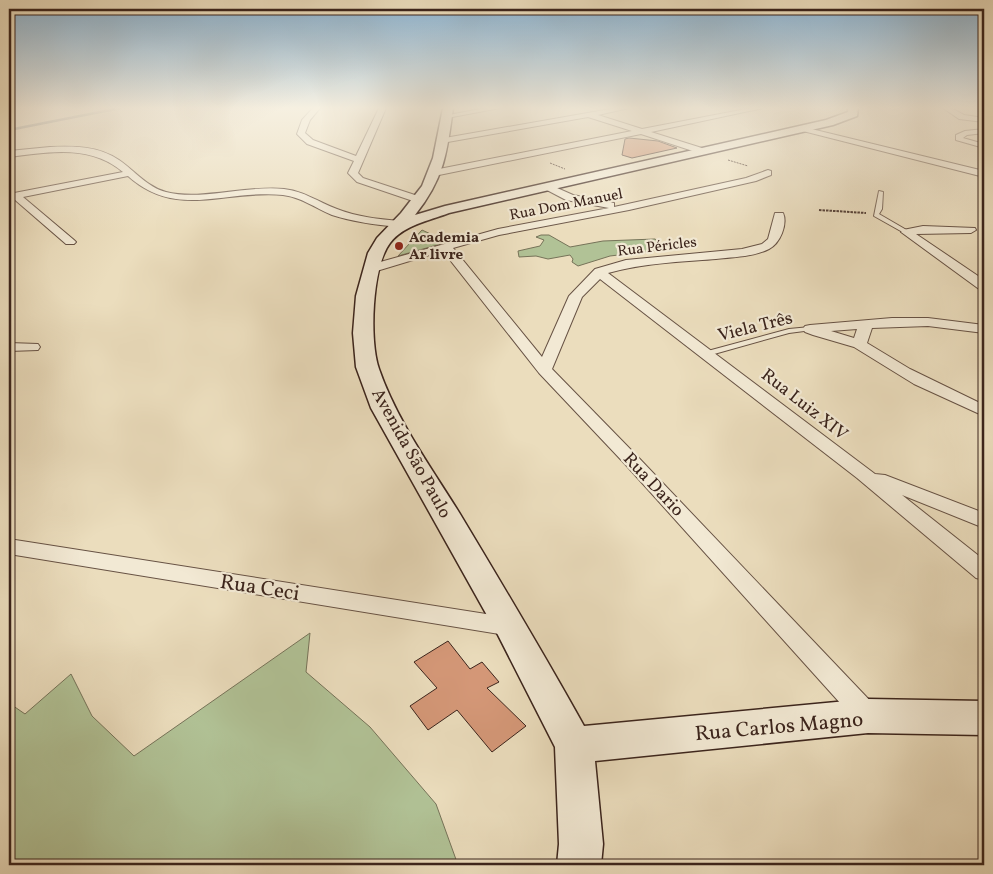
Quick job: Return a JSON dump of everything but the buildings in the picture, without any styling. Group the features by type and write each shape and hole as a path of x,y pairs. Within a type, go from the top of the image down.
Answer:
{"main road":[{"path":"399,225 420,200 434,173 440,149"},
{"name":"Avenida São Paulo","path":"579,865 581,844 574,745 511,627 383,408 367,367 363,333 365,296 370,269 376,253 383,241 399,225 464,205 712,149"},
{"path":"420,200 464,205"},
{"name":"Rua Carlos Magno","path":"574,745 868,716 984,718"}],"street":[{"path":"9,154 68,149 97,152 114,160 148,189 168,196 195,196 250,190 274,191 308,198 325,208 348,217 399,225"},
{"path":"328,149 358,160"},
{"path":"363,149 353,173 360,180 420,200"},
{"path":"434,173 555,149"},
{"path":"695,149 702,151"},
{"path":"884,149 984,174"},
{"path":"12,197 130,173"},
{"name":"Rua Dom Manuel","path":"370,269 516,228 636,206 710,186 754,179 768,173"},
{"path":"548,187 570,198 581,201 636,206"},
{"path":"12,197 70,242"},
{"name":"Rua Péricles","path":"544,370 576,296 599,272 626,264 760,250 774,242 779,215"},
{"path":"908,232 923,229 971,230"},
{"path":"908,232 984,286"},
{"name":"Rua Dario","path":"446,247 544,370 632,460 868,716"},
{"name":"Rua Luiz XIV","path":"599,272 864,474 984,572"},
{"path":"810,329 892,322 928,322 984,329"},
{"path":"859,344 866,325"},
{"path":"810,329 859,344 901,372 984,412"},
{"path":"9,347 33,347"},
{"path":"864,474 984,521"},
{"name":"Rua Ceci","path":"9,546 511,627"}],"lane":[{"path":"881,192 879,209 875,214 908,232"},
{"name":"Viela Três","path":"707,354 789,332 810,329"}],"path":[{"path":"702,151 768,173"},
{"path":"529,154 588,178"},
{"path":"819,210 875,214"}],"green space":[{"path":"422,230 448,242 398,256"},
{"path":"549,235 570,247 603,241 655,239 668,249 610,256 578,266 572,262 573,259 570,255 548,259 536,256 519,257 518,251 540,246 544,240 536,237"},
{"path":"310,633 306,672 370,727 436,804 458,865 9,865 9,703 25,714 71,674 92,716 134,756"}],"place":[{"name":"Academia Ar livre","path":"399,246"}]}
